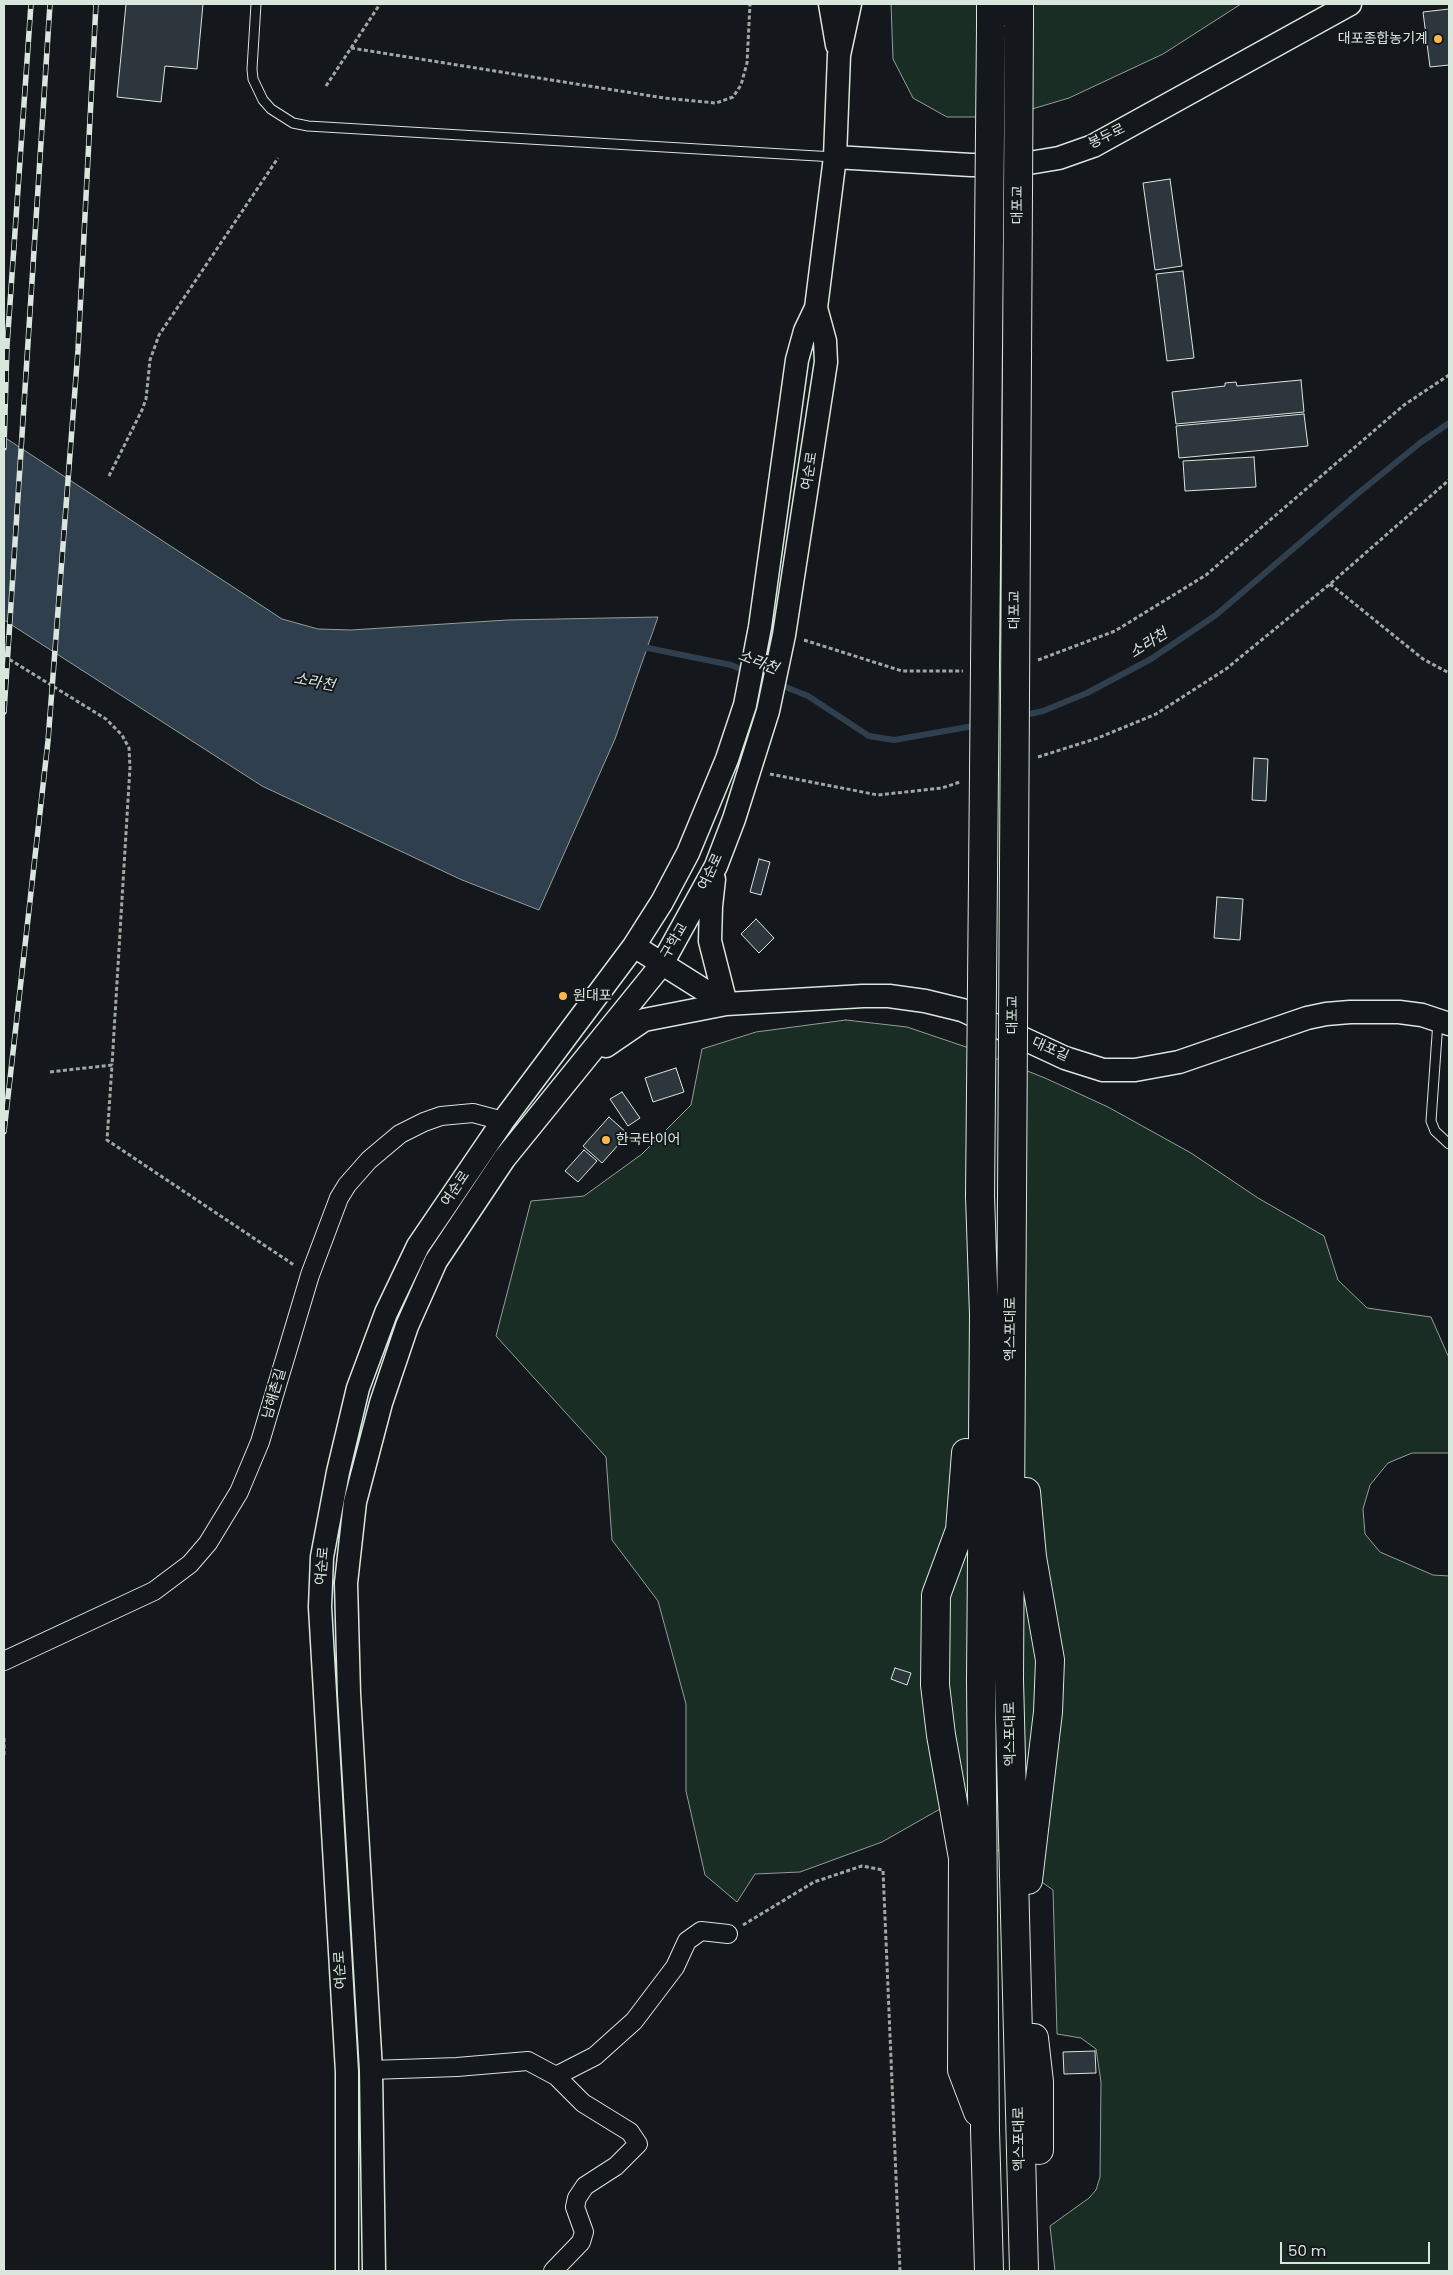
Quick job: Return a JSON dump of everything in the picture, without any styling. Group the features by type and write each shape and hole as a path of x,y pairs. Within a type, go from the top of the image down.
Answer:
{"highway":[{"name":"대포교","path":"1012,1196 1019,14"},
{"name":"대포교","path":"980,1196 991,16"},
{"name":"엑스포대로","path":"980,1196 984,1315 981,1679 985,2130 989,2271"},
{"name":"엑스포대로","path":"1012,1196 1009,1679 1024,2271"},
{"path":"984,1315 969,1422 960,1530 956,1545 942,1576 934,1610 935,1685 941,1735 963,1858 962,2070 985,2130"},
{"path":"1011,1318 1032,1556 1050,1660 1048,1712 1028,1882 1028,1986 1039,2082 1040,2214 1037,2271"}],"street":[{"name":"여순로","path":"830,4 839,55"},
{"name":"여순로","path":"347,2271 347,2072 320,1607 322,1557 338,1472 358,1388 386,1313 418,1246 503,1121 634,946 662,902 688,854 728,759 744,705 760,627 797,360 804,331 816,308 834,157 839,55 850,4"},
{"name":"봉두로","path":"834,157 971,165 1017,165 1059,158 1093,146 1350,4"},
{"name":"여순로","path":"688,918 716,866 751,770 768,711 784,635 826,362 825,341 816,308"},
{"path":"716,866 711,906 710,941 726,1004"},
{"name":"구학교","path":"662,964 688,918"},
{"path":"634,946 726,1004"},
{"name":"여순로","path":"374,2271 371,2070 349,1694 346,1583 356,1502 380,1403 407,1326 436,1262 504,1160 662,964"},
{"name":"대포길","path":"576,1070 618,1036 644,1020 726,1004 863,996 889,996 925,1001 962,1010 1086,1065 1118,1072 1179,1062 1307,1018 1326,1014 1399,1012 1422,1015 1444,1022"},
{"name":"남해촌길","path":"4,1661 154,1591 190,1564 208,1542 239,1492 260,1442 310,1275 339,1198 347,1185 369,1160 400,1134 424,1122 449,1115 473,1113 503,1121"},
{"path":"556,2076 595,2056 634,2021 675,1967 687,1941 701,1931 728,1934"},
{"path":"371,2070 457,2067 528,2061 556,2076 583,2103 630,2132 638,2144 616,2166 585,2186 577,2198 575,2207 584,2232 581,2242 553,2271"}],"lane":[{"path":"256,4 253,79 267,104 282,117 293,123 308,126 834,157"},
{"path":"1444,1022 1431,1121 1435,1131 1449,1144"}],"path":[{"path":"326,86 380,4"},
{"path":"351,48 664,98 716,104 733,97 741,85 747,63 750,4"},
{"path":"109,476 146,399 150,360 159,335 278,158"},
{"path":"1036,660 1045,659 1115,631 1206,575 1404,405 1449,375"},
{"path":"1036,758 1098,738 1156,714 1226,669 1330,584 1449,480"},
{"path":"1330,584 1423,659 1449,673"},
{"path":"784,635 902,671 970,670"},
{"path":"4,656 106,719 122,735 129,748 130,767 107,1140 310,1275"},
{"path":"751,770 878,795 942,788 961,782"},
{"path":"50,1072 112,1065"},
{"path":"4,1738 4,1758"},
{"path":"728,1934 814,1882 862,1866 882,1870 900,2271"}],"green space":[{"path":"891,4 1241,4 1163,54 1069,98 1005,117 947,117 913,98 893,59"},
{"path":"846,1020 907,1027 972,1049 1045,1078 1108,1107 1191,1153 1258,1198 1324,1236 1338,1280 1367,1308 1431,1317 1449,1358 1449,1453 1412,1453 1388,1463 1370,1485 1363,1509 1365,1534 1380,1552 1433,1575 1449,1576 1449,2271 1055,2271 1050,2226 1089,2198 1096,2190 1100,2177 1101,2082 1096,2049 1081,2038 1057,2034 1053,1890 940,1809 882,1842 800,1872 755,1874 737,1902 705,1875 686,1791 686,1704 658,1601 612,1540 606,1457 496,1336 531,1201 584,1196 642,1154 691,1105 702,1049 756,1032"}],"water":[{"path":"4,437 282,619 318,629 351,630 507,620 658,617 615,739 539,910 462,880 262,786 4,620"}],"building":[{"path":"126,4 203,4 197,69 165,66 161,102 117,97"},
{"name":"대포종합농기계","path":"1449,9 1449,65 1430,67 1423,12"},
{"path":"1170,179 1182,266 1155,270 1143,183"},
{"path":"1183,271 1194,358 1167,361 1156,274"},
{"path":"1301,380 1304,412 1176,424 1172,392 1225,386 1225,383 1236,382 1237,386"},
{"path":"1304,414 1308,446 1179,458 1176,426"},
{"path":"1254,457 1256,487 1185,491 1183,461"},
{"path":"1254,758 1268,759 1266,801 1252,800"},
{"path":"759,859 770,862 761,895 750,892"},
{"path":"1217,897 1243,899 1240,940 1214,938"},
{"path":"756,919 774,938 759,953 741,934"},
{"path":"676,1068 684,1092 653,1102 645,1078"},
{"path":"622,1092 640,1118 628,1126 610,1099"},
{"name":"한국타이어","path":"609,1117 628,1134 602,1163 583,1146"},
{"path":"584,1150 597,1161 578,1182 565,1171"},
{"path":"895,1668 911,1673 907,1685 891,1679"},
{"path":"1095,2051 1096,2073 1064,2074 1063,2052"}],"waterway":[{"name":"소라천","path":"1021,716 1043,711 1087,693 1151,659 1216,615 1356,495 1420,443 1449,423"},
{"name":"소라천","path":"641,649 648,648 731,665 808,696 869,736 894,740 979,725"}],"railway":[{"path":"4,448 7,346 31,4"},
{"path":"4,712 50,4"},
{"path":"4,1132 48,741 78,350 96,4"}],"place":[{"name":"대포종합농기계","path":"1438,39"},
{"name":"원대포","path":"563,996"},
{"name":"한국타이어","path":"606,1140"}]}
